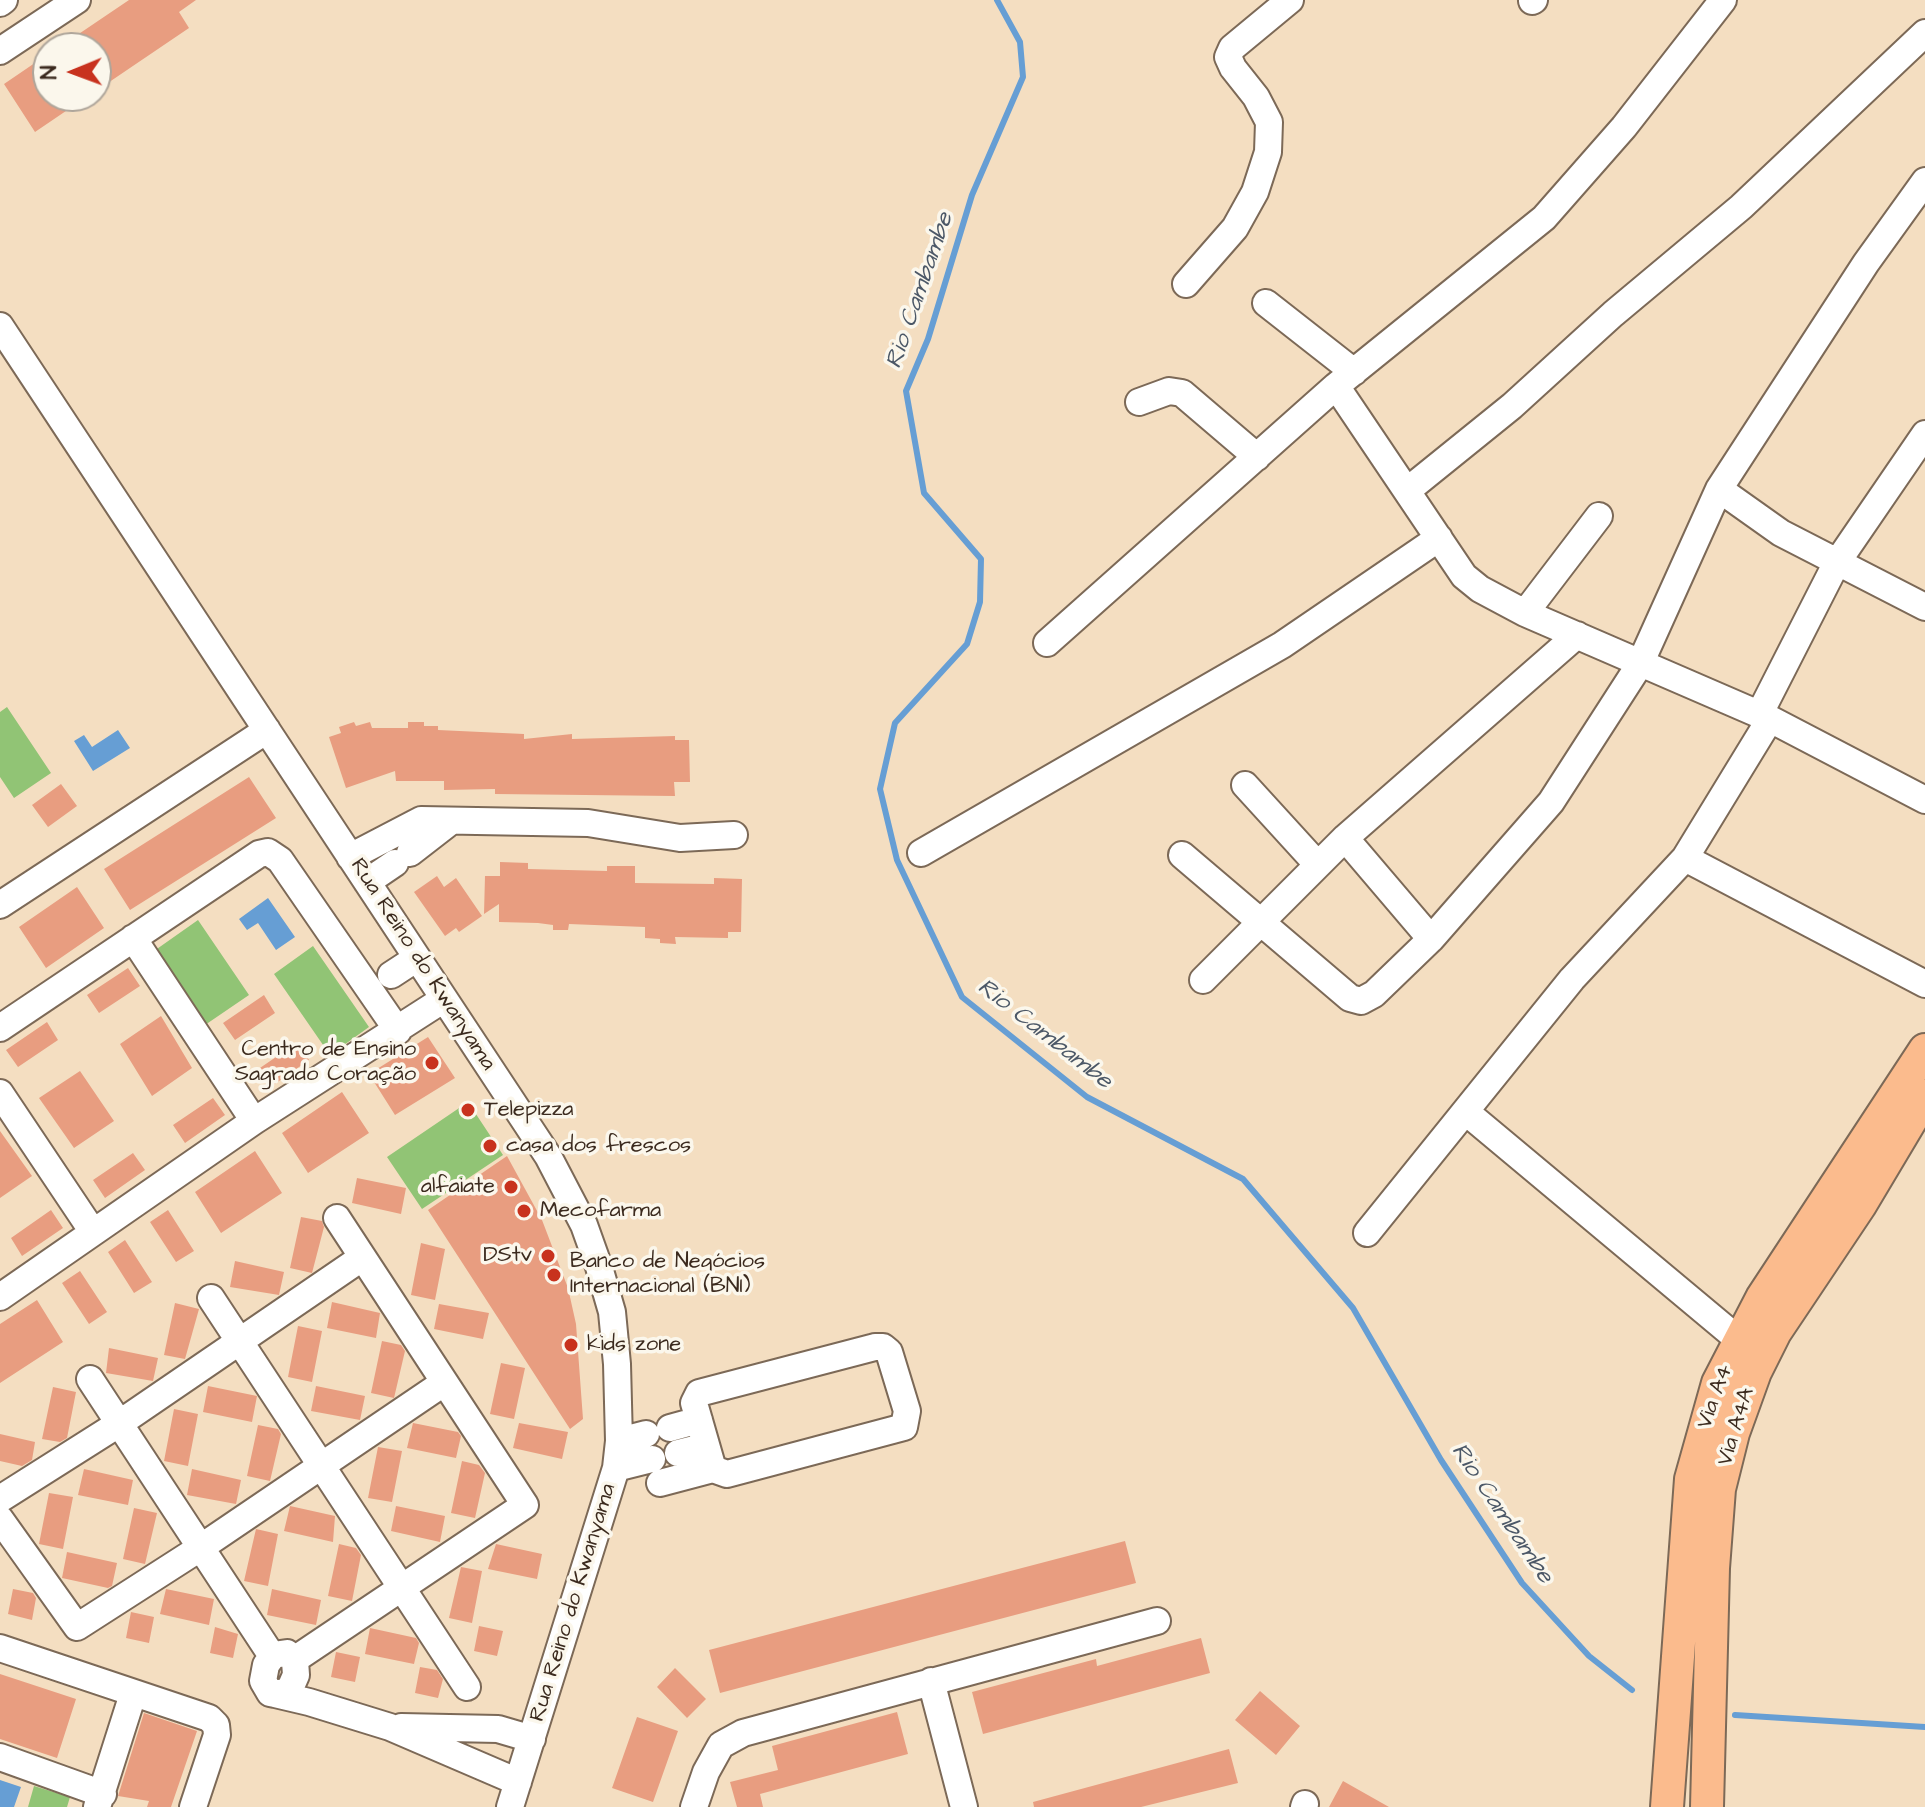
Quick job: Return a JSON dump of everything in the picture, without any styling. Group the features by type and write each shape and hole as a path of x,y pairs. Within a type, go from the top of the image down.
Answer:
{"main road":[{"name":"Via A4","path":"1668,1803 1698,1567 1691,1479 1718,1383 1762,1298 1925,1050"},
{"name":"Via A4A","path":"1707,1807 1698,1567 1733,1433 1755,1372 1787,1311 1860,1205 1925,1096"}],"street":[{"path":"0,51 77,0"},
{"path":"1186,284 1235,228 1255,192 1268,152 1269,122 1228,57 1232,48 1290,0"},
{"path":"1047,643 1345,379 1544,218 1624,127 1723,0"},
{"path":"1408,490 1512,406 1613,314 1741,207 1925,33"},
{"path":"1182,855 1350,998 1361,1001 1374,994 1431,939 1551,802 1640,664 1719,489 1866,263 1925,181"},
{"path":"1266,303 1345,379 1408,490 1464,576 1480,589 1525,613 1764,717 1925,800"},
{"name":"Rua Reino do Kwanyama","path":"0,326 548,1156 584,1225 612,1312 619,1441 616,1468 514,1794"},
{"path":"1139,402 1169,391 1182,393 1257,457"},
{"path":"1367,1233 1572,979 1685,858 1764,717 1836,564 1925,434"},
{"path":"1719,489 1781,533 1836,564 1925,607"},
{"path":"1525,613 1599,516"},
{"path":"921,853 1282,645 1439,538"},
{"path":"1203,980 1345,838 1577,635"},
{"path":"0,905 267,730"},
{"path":"1245,785 1318,865"},
{"path":"350,857 421,820 500,819 588,823 680,838 734,835"},
{"path":"367,882 450,822"},
{"path":"1345,838 1431,939"},
{"path":"0,1028 259,854 268,852 280,860 381,982 400,1017"},
{"path":"1685,858 1925,984"},
{"path":"133,938 254,1121"},
{"path":"381,982 417,958"},
{"path":"0,1297 400,1017 441,994"},
{"path":"0,1093 93,1232"},
{"path":"1466,1112 1739,1340"},
{"path":"289,1679 400,1586 525,1505 360,1259 337,1218"},
{"path":"0,1499 120,1423 360,1259"},
{"path":"211,1298 467,1687"},
{"path":"879,1346 889,1352 907,1411 904,1427 727,1474 710,1458 694,1403 703,1391 879,1346"},
{"path":"90,1379 289,1679 485,1770 514,1794"},
{"path":"0,1519 77,1627 200,1548 442,1384"},
{"path":"616,1468 657,1451 699,1420"},
{"path":"619,1441 657,1451 710,1458"},
{"path":"678,1453 710,1458"},
{"path":"694,1807 706,1772 721,1745 743,1733 1157,1621"},
{"path":"0,1648 209,1718 216,1725 193,1807"},
{"path":"931,1681 964,1807"},
{"path":"0,1757 100,1800 133,1694"},
{"path":"390,1727 498,1729 532,1739"},
{"path":"485,1770 498,1729"}],"green space":[{"path":"7,707 51,773 14,798 0,777 0,712"},
{"path":"198,920 249,995 205,1025 154,951"},
{"path":"313,946 369,1027 330,1055 274,974"},
{"path":"468,1102 503,1155 422,1209 387,1157"},
{"path":"34,1786 70,1797 67,1807 28,1807"}],"water":[{"path":"118,730 130,748 93,771 74,741 84,735 92,747"},
{"path":"268,898 295,937 276,950 258,923 247,930 239,919"},
{"path":"0,1780 21,1787 14,1807 0,1807"}],"building":[{"path":"129,0 196,0 179,12 189,28 112,80 112,32 82,32"},
{"path":"32,65 32,112 64,112 35,132 4,84"},
{"path":"354,722 356,726 370,722 372,728 408,728 408,722 424,722 424,726 438,726 438,730 524,734 524,739 572,734 572,739 675,736 675,740 689,740 690,782 674,782 675,796 495,794 495,789 444,790 444,781 396,781 395,771 346,788 329,737 341,733 339,727"},
{"path":"249,777 276,818 130,910 104,869"},
{"path":"61,784 77,806 48,827 32,805"},
{"path":"500,862 528,863 528,869 607,871 607,866 635,866 635,883 714,884 714,878 742,879 741,932 728,932 728,938 675,937 676,944 645,938 645,927 569,924 568,930 553,930 553,925 499,922 499,904 484,914 485,876 500,876"},
{"path":"437,876 444,887 456,878 482,916 459,932 456,928 445,936 414,892"},
{"path":"77,887 104,928 46,968 19,927"},
{"path":"128,968 140,986 99,1013 87,995"},
{"path":"264,995 275,1013 235,1040 223,1023"},
{"path":"161,1016 192,1068 152,1096 120,1044"},
{"path":"47,1022 58,1040 18,1067 6,1050"},
{"path":"428,1037 455,1078 395,1115 369,1074"},
{"path":"298,1042 309,1060 269,1088 257,1070"},
{"path":"80,1071 114,1121 74,1148 39,1098"},
{"path":"342,1092 369,1133 308,1173 282,1133"},
{"path":"213,1098 225,1115 185,1143 173,1125"},
{"path":"0,1131 32,1176 0,1198"},
{"path":"255,1151 282,1193 221,1233 195,1192"},
{"path":"133,1153 145,1170 105,1198 93,1180"},
{"path":"507,1156 542,1220 568,1288 576,1324 583,1419 570,1429 428,1210"},
{"path":"357,1178 406,1188 401,1214 352,1203"},
{"path":"51,1210 63,1228 22,1256 11,1238"},
{"path":"168,1210 194,1251 176,1262 150,1222"},
{"path":"301,1217 322,1221 324,1227 312,1273 290,1268"},
{"path":"125,1240 152,1282 134,1293 108,1252"},
{"path":"421,1243 445,1249 435,1300 411,1295"},
{"path":"235,1261 284,1272 279,1295 230,1287"},
{"path":"80,1271 107,1312 89,1324 62,1283"},
{"path":"37,1300 63,1342 0,1383 0,1324"},
{"path":"332,1302 380,1313 376,1338 327,1328"},
{"path":"175,1303 199,1309 185,1359 164,1355"},
{"path":"439,1304 489,1313 483,1339 434,1329"},
{"path":"298,1326 322,1331 312,1382 288,1377"},
{"path":"382,1341 401,1345 405,1351 394,1398 371,1393"},
{"path":"109,1348 158,1358 153,1381 106,1373"},
{"path":"501,1363 525,1368 514,1419 490,1414"},
{"path":"208,1386 257,1396 252,1422 203,1412"},
{"path":"316,1386 365,1396 360,1420 311,1411"},
{"path":"53,1387 76,1392 67,1438 60,1442 42,1439"},
{"path":"174,1409 198,1414 188,1466 164,1461"},
{"path":"413,1423 458,1432 461,1436 456,1458 407,1448"},
{"path":"519,1423 568,1432 562,1459 513,1448"},
{"path":"258,1425 278,1429 281,1434 270,1481 247,1476"},
{"path":"0,1434 35,1442 32,1460 22,1466 0,1461"},
{"path":"378,1447 402,1451 392,1502 368,1498"},
{"path":"462,1461 479,1465 485,1473 475,1518 451,1513"},
{"path":"84,1469 133,1480 128,1505 78,1495"},
{"path":"192,1469 241,1480 236,1504 187,1495"},
{"path":"49,1493 73,1497 63,1549 39,1544"},
{"path":"290,1506 335,1516 333,1542 284,1531"},
{"path":"396,1506 445,1516 440,1542 391,1531"},
{"path":"134,1508 157,1513 145,1564 123,1559"},
{"path":"256,1529 278,1534 268,1586 244,1581"},
{"path":"1125,1541 1136,1583 720,1693 709,1650"},
{"path":"339,1544 356,1548 361,1555 352,1601 328,1596"},
{"path":"496,1544 542,1554 537,1579 488,1569"},
{"path":"67,1552 117,1563 112,1586 108,1588 62,1578"},
{"path":"461,1567 482,1571 472,1623 449,1618"},
{"path":"13,1589 33,1593 36,1598 32,1620 8,1614"},
{"path":"166,1589 214,1599 209,1625 160,1614"},
{"path":"272,1589 321,1600 316,1625 267,1615"},
{"path":"131,1612 154,1617 149,1643 126,1638"},
{"path":"479,1626 503,1631 497,1656 474,1651"},
{"path":"215,1627 238,1634 233,1658 210,1653"},
{"path":"370,1628 416,1638 419,1643 414,1664 365,1654"},
{"path":"1201,1638 1210,1673 983,1734 972,1692 1096,1659 1097,1666"},
{"path":"336,1652 360,1657 355,1682 331,1677"},
{"path":"420,1667 437,1670 443,1679 438,1698 415,1693"},
{"path":"675,1668 706,1699 687,1718 657,1687"},
{"path":"0,1674 76,1699 57,1758 0,1739"},
{"path":"1260,1691 1300,1726 1276,1755 1235,1720"},
{"path":"897,1712 908,1754 760,1794 763,1807 737,1807 730,1782 778,1770 772,1746"},
{"path":"144,1713 197,1731 171,1807 147,1807 149,1801 118,1796"},
{"path":"637,1717 678,1731 653,1802 612,1788"},
{"path":"1229,1749 1238,1783 1141,1807 1034,1807 1033,1802"},
{"path":"1343,1781 1389,1807 1329,1807"}],"waterway":[{"name":"Rio Cambambe","path":"997,0 1020,42 1023,77 972,195 928,339 906,391 924,493 981,559 980,602 967,644 895,723 880,789 897,860 962,997 1087,1097 1243,1179 1353,1308 1441,1460 1522,1583 1589,1656 1632,1690"},
{"name":"Rio Cambambe","path":"1735,1715 1925,1727"}],"place":[{"name":"Centro de Ensino Sagrado Coração","path":"432,1063"},
{"name":"Telepizza","path":"468,1110"},
{"name":"casa dos frescos","path":"490,1146"},
{"name":"alfaiate","path":"511,1187"},
{"name":"Mecofarma","path":"524,1211"},
{"name":"DStv","path":"548,1256"},
{"name":"Banco de Negócios Internacional (BNI)","path":"554,1275"},
{"name":"kids zone","path":"571,1345"}]}
